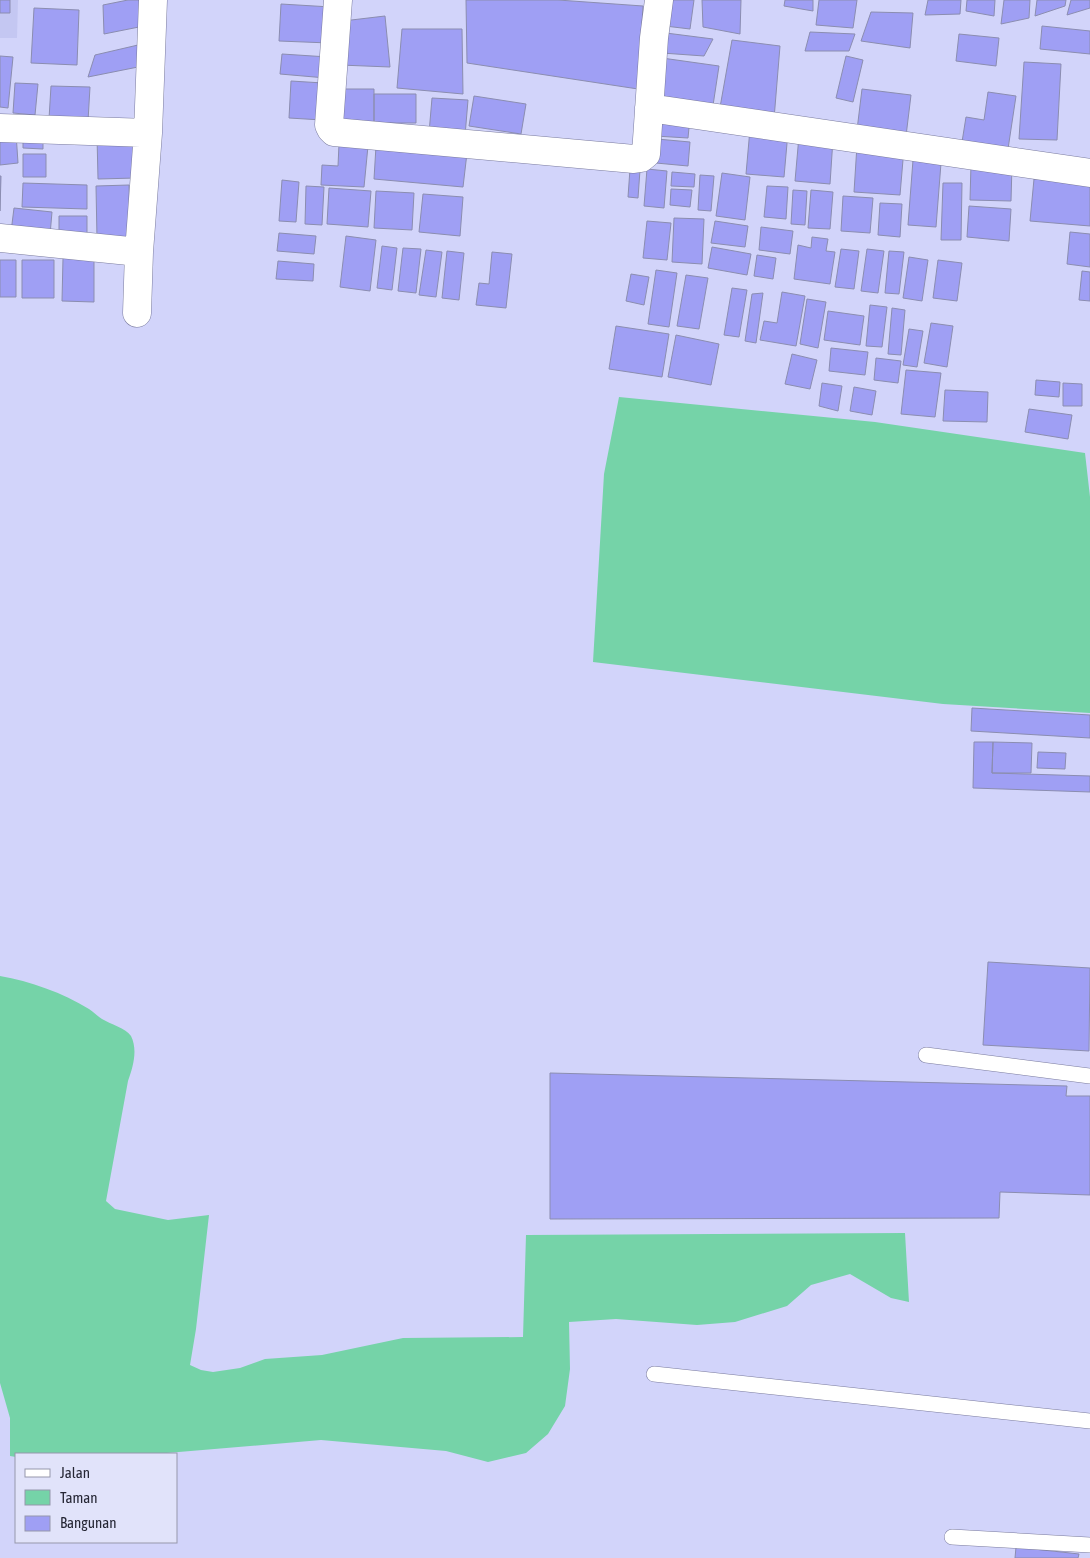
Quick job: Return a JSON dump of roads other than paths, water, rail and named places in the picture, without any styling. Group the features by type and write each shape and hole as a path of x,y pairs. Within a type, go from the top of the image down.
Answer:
{"street":[{"path":"137,313 148,133 153,0"},
{"path":"338,0 329,125 334,132 641,158 646,154 648,108 659,0"},
{"path":"648,108 1090,173"},
{"path":"0,128 148,133"},
{"path":"0,238 140,252"}],"lane":[{"path":"926,1055 1090,1076"},
{"path":"654,1374 1090,1421"},
{"path":"952,1537 1090,1545"}]}
